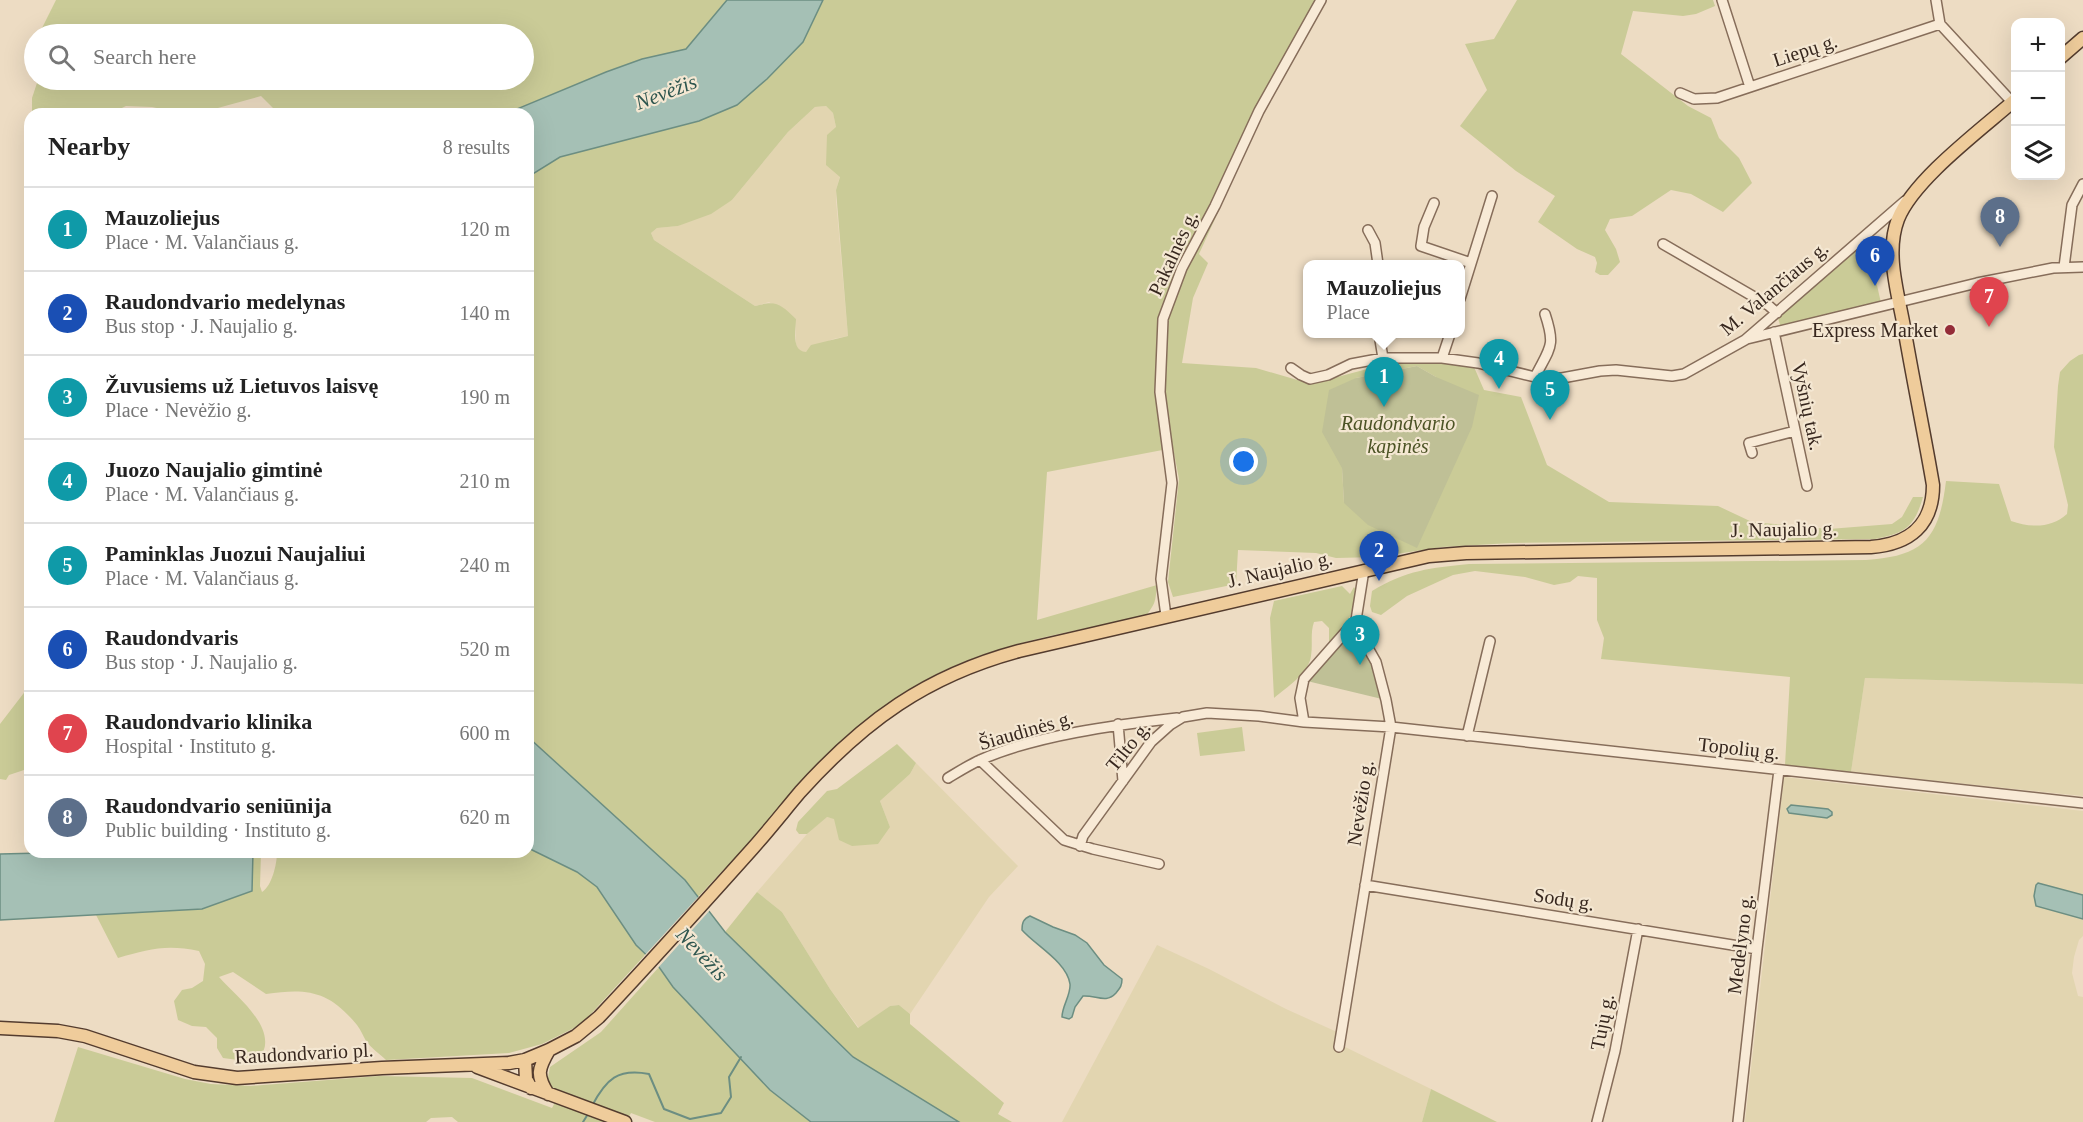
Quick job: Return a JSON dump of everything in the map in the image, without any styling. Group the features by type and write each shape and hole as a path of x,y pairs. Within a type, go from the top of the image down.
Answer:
{"main road":[{"path":"2065,54 2083,38"},
{"name":"J. Naujalio g.","path":"549,1050 589,1027 845,746 879,717 921,689 959,671 994,658 1166,616 1364,570 1446,554 1871,547 1899,542 1908,537 1921,525 1928,514 1933,485 1893,267 1892,242 1898,218 1913,194 1940,166 2011,103"},
{"name":"Raudondvario pl.","path":"0,1028 58,1031 85,1036 194,1072 237,1078 382,1068 508,1063 525,1060"},
{"path":"525,1060 549,1050"},
{"path":"548,1094 541,1082 539,1071 549,1050"},
{"path":"525,1060 539,1071"},
{"path":"525,1060 526,1079 531,1088"},
{"name":"Raudondvario pl.","path":"473,1065 626,1122"}],"street":[{"name":"Pakalnės g.","path":"1166,616 1161,579 1172,483 1160,393 1163,319 1182,268 1215,206 1258,111 1321,0"},
{"path":"1722,0 1750,87"},
{"path":"1936,0 1940,24 2011,97"},
{"name":"Liepų g.","path":"1680,93 1694,99 1717,98 1940,24"},
{"path":"2064,267 2072,205 2083,184"},
{"name":"M. Valančiaus g.","path":"1291,368 1310,379 1328,375 1351,364 1383,358 1442,358 1479,363 1535,377 1562,378 1616,370 1672,376 1684,374 1745,340 1913,194"},
{"path":"1465,286 1492,196"},
{"path":"1434,203 1424,227 1421,246 1463,260"},
{"path":"1368,230 1375,243 1377,260"},
{"path":"1663,244 1758,299 1777,313"},
{"path":"1465,261 1472,263"},
{"path":"1745,340 1977,283 2064,267 2083,267"},
{"path":"1535,377 1552,342 1552,334 1545,314"},
{"name":"Vyšnių tak.","path":"1774,332 1807,486"},
{"path":"1380,338 1383,358"},
{"path":"1442,358 1448,338"},
{"path":"1752,453 1749,443 1796,431"},
{"path":"1304,722 1300,698 1304,679 1356,620 1364,570"},
{"name":"Nevėžio g.","path":"1339,1047 1391,727 1376,662 1359,632 1356,620"},
{"path":"1467,736 1490,641"},
{"path":"1183,717 1207,714 1259,716 1304,722 1391,727"},
{"name":"Šiaudinės g.","path":"948,778 980,760 1028,744 1118,724 1183,717"},
{"name":"Tilto g.","path":"1080,846 1083,836 1150,742 1183,717"},
{"path":"1118,724 1123,781"},
{"name":"Topolių g.","path":"1391,727 2083,803"},
{"path":"980,760 1064,840 1080,846 1159,864"},
{"name":"Medelyno g.","path":"1738,1122 1779,770"},
{"name":"Sodų g.","path":"1365,885 1757,949"},
{"name":"Tujų g.","path":"1597,1122 1615,1051 1638,929"}],"shaded area":[{"path":"826,106 833,113 836,127 840,176 836,200 848,336 833,339 806,352 801,352 796,344 796,319 769,302 755,306 654,240 651,233 657,228 678,226 732,200 788,132 815,107"},
{"path":"1865,678 2083,684 2083,796 1851,772"},
{"path":"916,763 1018,866 989,897 910,1014 899,1005 890,1006 859,1028 830,989 782,912 757,892 807,834 826,817 890,827 880,801 910,774"},
{"path":"1784,777 2083,811 2083,936 2079,940 2072,973 2078,996 2083,997 2083,1122 1745,1122"},
{"path":"1157,945 1337,1032 1337,1043 1431,1089 1422,1122 1062,1122"}],"green space":[{"path":"56,0 727,0 686,49 642,59 519,108 273,108 261,96 218,108 126,106 122,108 32,108 32,98 35,90 534,90 534,24 44,24"},
{"path":"823,0 1326,0 1272,94 1199,254 1208,263 1193,298 1182,363 1256,368 1311,384 1386,364 1436,361 1474,367 1484,390 1521,397 1547,465 1609,502 1718,506 1752,522 1829,529 1892,524 1902,517 1913,497 1923,497 1920,507 1907,527 1894,534 1875,539 1511,543 1442,547 1377,557 1336,558 1316,553 1238,550 1236,584 1173,597 1168,582 1179,479 1173,448 1047,472 1037,620 1157,585 1152,608 1146,616 1030,641 973,658 920,683 891,701 840,743 816,767 728,868 726,867 698,897 685,880 534,742 534,173 560,157 699,121 803,42","holes":["826,106 833,113 836,127 827,135 826,165 840,177 836,190 848,336 811,345 806,352 801,351 796,344 796,319 786,310 768,303 755,306 654,240 651,233 657,228 678,226 711,214 732,200 788,132 815,107","1417,366 1436,377 1344,503 1342,468 1356,378"]},
{"path":"1517,0 1713,0 1715,6 1696,14 1683,16 1633,11 1621,54 1688,106 1711,118 1719,138 1739,158 1752,183 1723,212 1691,194 1671,190 1632,216 1610,219 1605,230 1616,249 1620,262 1608,275 1595,272 1597,263 1595,257 1577,249 1538,222 1555,196 1516,171 1460,126 1487,90 1465,44 1494,39"},
{"path":"1873,234 1872,263 1881,303 1780,325 1778,318 1783,311"},
{"path":"2083,354 2083,684 1865,678 1851,772 1785,765 1790,677 1601,659 1604,638 1597,620 1597,578 1578,576 1570,582 1554,585 1525,577 1475,571 1453,575 1407,596 1381,615 1372,612 1370,606 1372,591 1408,574 1455,565 1886,558 1915,549 1925,541 1939,517 1946,481 1999,484 2011,521 2034,526 2055,522 2067,514 2068,505 2054,447 2060,372 2070,361"},
{"name":"Raudondvario kapinės","path":"1417,366 1436,377 1479,395 1472,427 1417,548 1368,525 1344,503 1342,468 1322,432 1329,390 1356,378"},
{"path":"1342,586 1350,594 1354,587 1356,590 1348,620 1329,645 1329,628 1322,621 1314,622 1312,652 1306,668 1296,680 1274,698 1270,618 1274,601"},
{"path":"1351,630 1370,657 1382,699 1307,681"},
{"path":"24,693 24,770 9,775 6,780 0,779 0,724"},
{"path":"1242,727 1245,751 1200,756 1197,733"},
{"path":"897,744 916,763 910,774 880,801 890,827 878,844 852,846 839,840 834,819 827,817 807,834 799,834 796,830 798,822 827,791 837,789"},
{"path":"534,851 573,870 597,887 646,954 588,1017 576,1027 542,1044 509,1053 386,1060 368,1044 347,1014 327,999 306,992 266,994 233,972 219,977 256,1017 264,1036 265,1047 259,1059 223,1058 217,1048 217,1038 206,1027 192,1026 178,1020 174,1001 182,990 192,988 203,981 205,964 199,951 158,948 118,958 96,915 202,909 251,891 253,858 261,858 262,892 269,885 276,858 534,858"},
{"path":"757,892 782,912 830,989 858,1028 890,1006 899,1005 910,1014 910,1024 1004,1103 998,1114 1012,1122 959,1122 853,1057 725,932"},
{"path":"659,967 673,987 770,1090 811,1122 655,1122 631,1113 626,1122 458,1122 452,1117 431,1118 426,1122 54,1122 78,1047 185,1079 211,1084 251,1086 379,1076 472,1078 552,1108 560,1093 553,1092 547,1082 550,1067 601,1032"},
{"path":"1431,1089 1497,1122 1422,1122"}],"water":[{"name":"Nevėžis","path":"727,0 823,0 803,42 767,79 737,105 699,121 560,157 534,173 534,108 519,108 642,59 686,49"},
{"name":"Nevėžis","path":"534,742 685,880 725,932 853,1057 959,1122 811,1122 770,1090 673,987 659,967 636,945 597,887 577,872 534,851"},
{"path":"1791,805 1828,809 1832,815 1827,818 1789,813 1787,809"},
{"path":"24,853 24,858 253,858 252,891 202,909 0,920 0,854"},
{"path":"2038,883 2083,895 2083,919 2036,906 2034,896"},
{"path":"1030,916 1075,935 1087,943 1104,965 1122,979 1116,993 1105,999 1083,996 1075,1007 1072,1017 1069,1019 1062,1017 1070,988 1068,976 1057,961 1022,930 1023,922"}],"pier":[{"path":"700,895 711,909 657,969 644,956"}],"waterway":[{"path":"592,1106 608,1082 621,1074 638,1073 649,1074 664,1109 690,1119 721,1113 731,1097 729,1077 741,1057"},
{"path":"583,1122 588,1114"}],"place":[{"name":"Raudondvario seniūnija","path":"2000,247"},
{"name":"Raudondvaris","path":"1875,286"},
{"name":"Raudondvario klinika","path":"1989,327"},
{"name":"Express Market","path":"1950,330"},
{"name":"Juozo Naujalio gimtinė","path":"1499,389"},
{"name":"Mauzoliejus","path":"1384,407"},
{"name":"Paminklas Juozui Naujaliui","path":"1550,420"},
{"name":"Raudondvario medelynas","path":"1379,581"},
{"name":"Žuvusiems už Lietuvos laisvę","path":"1360,665"}]}
